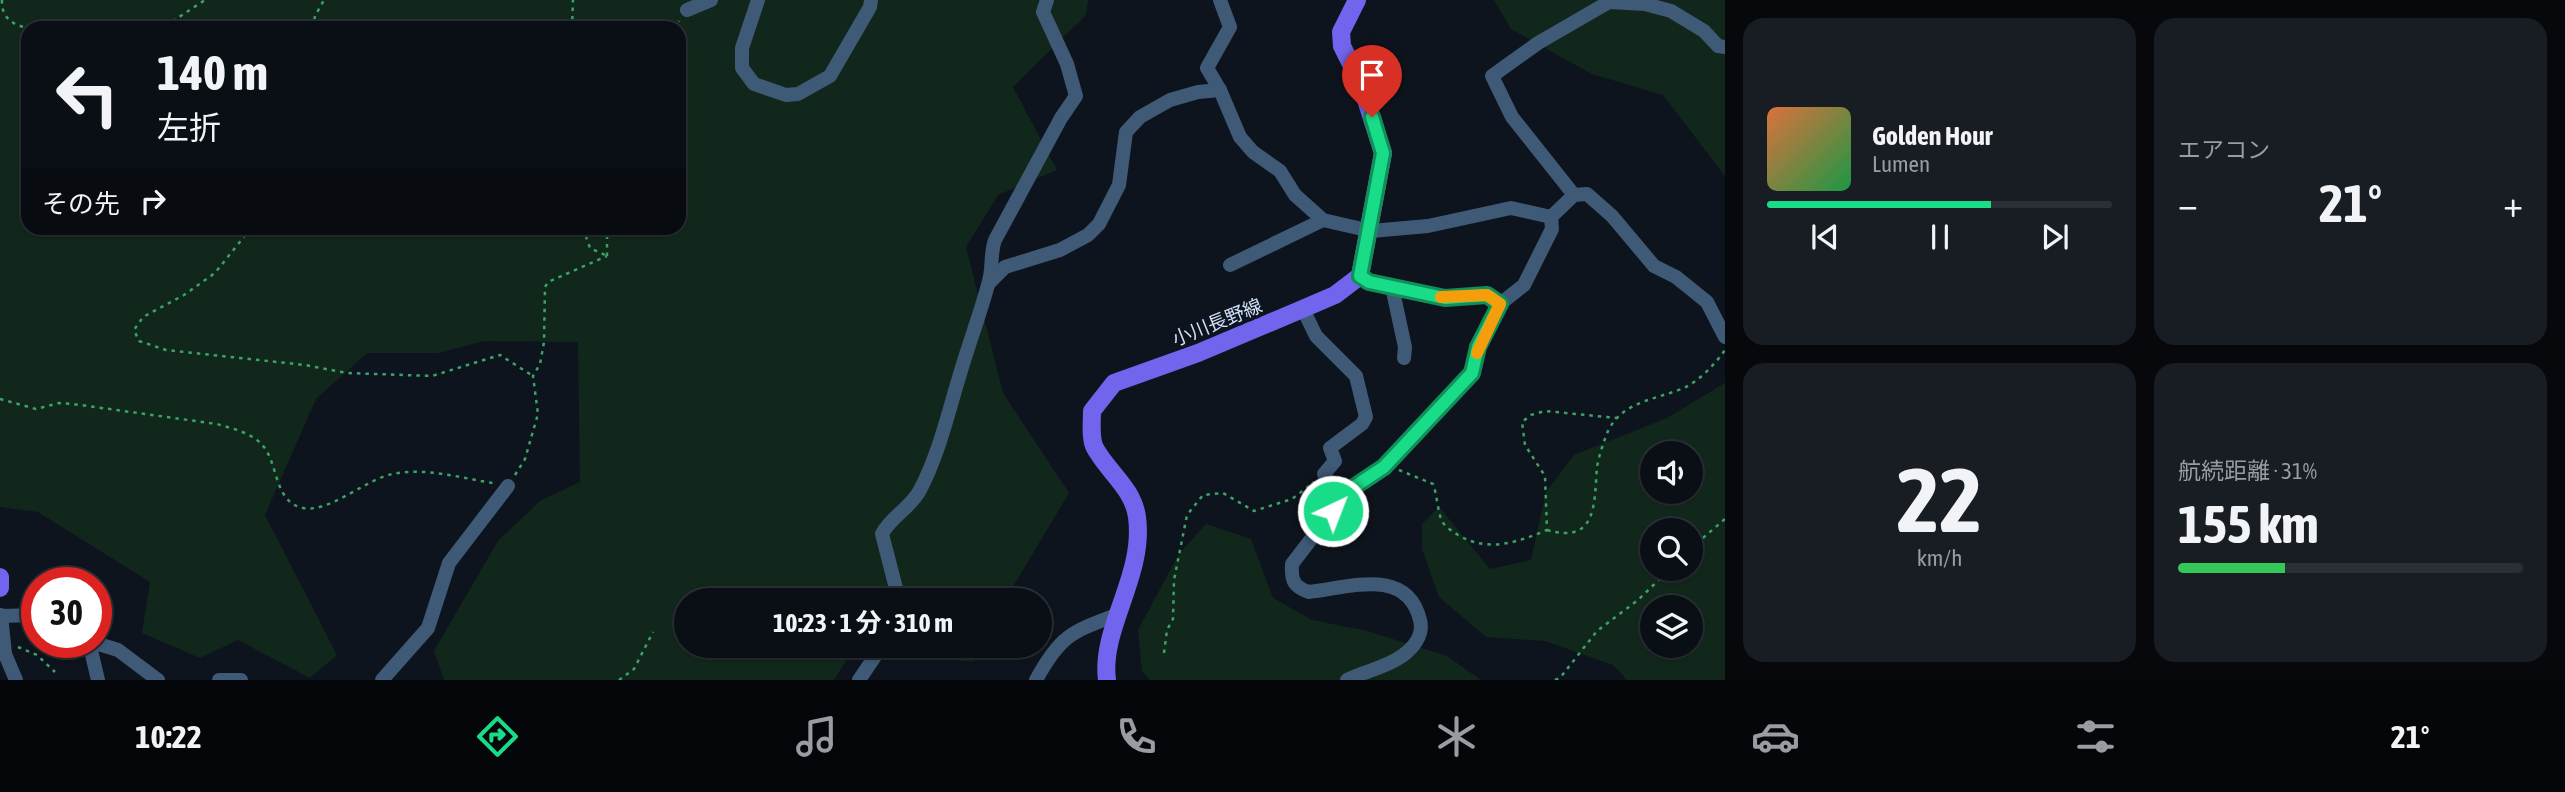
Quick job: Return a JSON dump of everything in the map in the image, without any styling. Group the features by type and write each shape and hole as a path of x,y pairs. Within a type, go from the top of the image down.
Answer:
{"main road":[{"path":"1357,0 1341,32 1342,46 1361,84 1383,153 1371,231 1360,276"},
{"name":"小川長野線","path":"1107,680 1107,657 1137,561 1137,515 1124,483 1094,446 1092,411 1114,383 1198,353 1303,309 1335,295 1360,276"},
{"path":"0,577 0,588"}],"street":[{"path":"687,10 711,0"},
{"path":"758,0 742,48 741,68 754,84 786,95 798,94 830,76 870,7 871,0"},
{"path":"895,588 882,534 892,519 913,501 934,456 989,283 994,262 991,251 1003,223 1076,96 1067,64 1043,12 1047,0"},
{"path":"1220,0 1230,27 1208,68 1240,137 1254,152 1280,171 1295,195 1323,220 1371,231 1428,226 1511,208 1550,217"},
{"path":"1574,194 1512,117 1492,76 1538,43 1609,2 1645,4 1671,11 1704,31 1718,46 1725,47"},
{"path":"989,283 1006,267 1060,250 1087,235 1098,224 1119,185 1126,132 1140,117 1170,100 1198,92 1220,90"},
{"path":"1550,217 1574,194 1587,194 1612,216 1654,265 1676,277 1707,302 1725,337"},
{"path":"1348,680 1387,665 1408,651 1420,634 1419,614 1402,592 1374,582 1309,592 1300,589 1295,586 1291,577 1292,564 1348,491 1387,464 1472,373 1478,347 1500,304 1524,285 1552,229 1550,217"},
{"path":"1230,265 1323,220"},
{"path":"1360,276 1369,282 1445,298 1487,295 1500,304"},
{"path":"1392,287 1405,347 1404,358"},
{"path":"1303,309 1316,335 1356,376 1366,417 1362,424 1330,448 1335,461 1324,474"},
{"path":"382,680 428,628 449,563 508,486"},
{"path":"1036,680 1050,654 1071,633 1119,614"},
{"path":"16,680 5,654 1,615 21,615"},
{"path":"112,648 158,680"},
{"path":"94,658 98,680"},
{"path":"859,680 874,658"},
{"path":"219,680 241,680"}],"path":[{"path":"2,0 5,16 21,26"},
{"path":"173,21 205,0"},
{"path":"314,21 324,0"},
{"path":"572,21 573,0"},
{"path":"245,235 215,273 184,295 143,317 134,330 139,341 166,350 305,365 347,373 432,376 500,355 533,376"},
{"path":"585,235 590,248 607,256"},
{"path":"607,235 607,256"},
{"path":"0,399 36,409 59,403 73,404 217,424 239,430 267,450 286,497 305,509 328,503 378,478 401,472 445,474 508,486 525,459 538,414 533,376 540,364 544,342 545,287 548,282 607,256"},
{"path":"1387,464 1433,484 1439,498 1440,519 1450,530 1468,541 1485,545 1510,544 1547,530 1563,535 1581,529 1590,520 1596,505 1598,463 1609,429 1617,418 1643,400 1687,386 1714,365 1725,350"},
{"path":"1547,530 1545,477 1525,445 1522,422 1531,415 1545,411 1617,418"},
{"path":"1164,653 1167,630 1173,619 1174,580 1187,515 1203,495 1223,493 1254,511 1293,499 1324,474"},
{"path":"1703,538 1725,519"},
{"path":"1555,680 1560,678 1597,631 1638,600 1658,581"},
{"path":"619,680 634,669 653,632"},
{"path":"3,639 37,656 55,672"}],"green space":[{"path":"0,0 1088,0 1086,15 1013,87 1057,170 998,195 966,247 1003,393 1069,493 1012,588 674,588 674,658 848,658 834,680 444,680 434,651 498,541 540,501 580,482 578,342 484,341 438,353 367,353 316,399 265,515 337,655 310,678 238,640 200,658 142,633 150,582 38,512 0,507"},
{"path":"1494,0 1725,0 1725,176 1663,95 1592,74 1511,29"},
{"path":"1725,383 1725,680 1627,680 1613,665 1545,641 1486,637 1439,597 1422,549 1422,524 1439,507 1490,569 1531,560 1546,492 1574,455 1667,418"},
{"path":"1206,524 1251,539 1273,598 1312,620 1367,631 1447,656 1481,680 1150,680 1142,671 1138,630 1179,554"},
{"path":"938,658 981,658 972,662"}],"slow traffic":[{"path":"1441,297 1487,295 1500,304 1477,353"}],"route":[{"path":"1333,511 1348,491 1384,467 1472,373 1478,347 1500,304 1487,295 1445,298 1369,282 1360,276 1371,231 1383,153 1372,117"}]}
